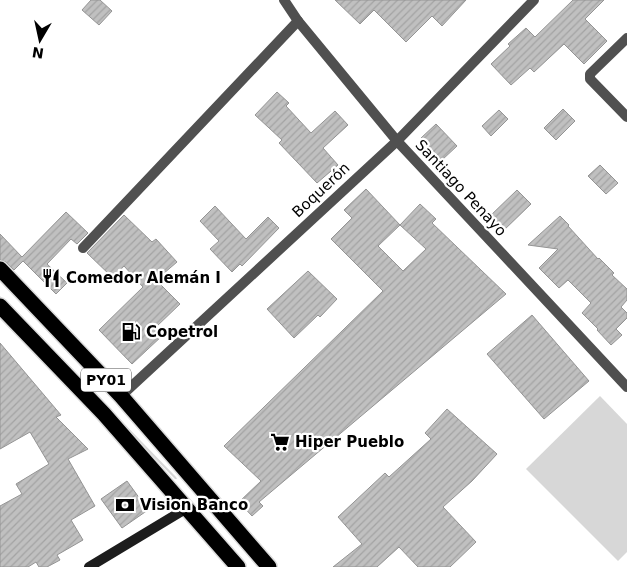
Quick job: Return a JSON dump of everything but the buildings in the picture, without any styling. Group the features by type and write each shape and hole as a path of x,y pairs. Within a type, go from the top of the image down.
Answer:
{"highway":[{"name":"PY01","path":"0,269 121,396 269,567"},
{"name":"PY01","path":"1,309 104,414 238,567"},
{"path":"187,508 207,495"}],"main road":[{"path":"89,567 187,508"}],"street":[{"name":"Santiago Penayo","path":"284,0 298,21 397,141 627,387"},
{"name":"Boquerón","path":"121,396 397,141 534,0"},
{"path":"83,248 298,21"},
{"path":"627,38 590,74 590,80 627,117"}],"shaded area":[{"path":"0,296 176,477 177,479 0,300"},
{"path":"600,396 627,424 627,552 618,561 526,469"}],"place":[{"name":"Comedor Alemán I","path":"51,278"},
{"name":"Copetrol","path":"131,332"},
{"name":"Hiper Pueblo","path":"280,442"},
{"name":"Vision Banco","path":"125,505"}]}
